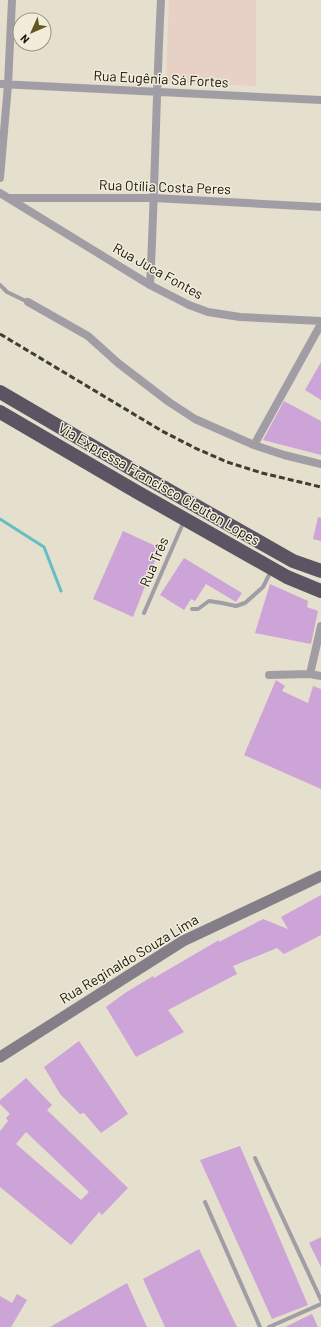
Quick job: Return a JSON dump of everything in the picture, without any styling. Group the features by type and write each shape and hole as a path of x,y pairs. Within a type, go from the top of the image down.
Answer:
{"highway":[{"name":"Via Expressa Francisco Cleuton Lopes","path":"0,392 147,478 293,560 321,572"},
{"name":"Via Expressa Francisco Cleuton Lopes","path":"0,412 287,577 321,591"}],"street":[{"path":"0,178 4,84 12,0"},
{"path":"150,285 154,198 156,92 161,0"},
{"name":"Rua Eugênia Sá Fortes","path":"4,84 321,100"},
{"name":"Rua Juca Fontes","path":"0,193 150,285 189,305 208,312 240,317 321,322"},
{"name":"Rua Otília Costa Peres","path":"8,198 154,198 321,207"},
{"path":"28,302 88,336 168,402 195,419 254,445 284,455 321,464"},
{"path":"254,445 321,322"},
{"path":"310,674 321,626"},
{"path":"269,675 310,674 321,676"},
{"name":"Rua Reginaldo Souza Lima","path":"0,1057 183,941 321,876"}],"lane":[{"path":"0,285 7,292 28,302"},
{"name":"Rua Três","path":"144,614 185,519"},
{"path":"192,609 198,609 209,601 236,606 246,603 263,588 272,568"},
{"path":"255,1158 321,1300"},
{"path":"205,1202 260,1327"},
{"path":"269,1327 321,1304"}],"shaded area":[{"path":"169,0 256,0 256,86 166,82"}],"building":[{"path":"321,362 321,400 305,390"},
{"path":"284,401 321,421 321,455 263,440"},
{"path":"318,517 321,518 321,541 313,539"},
{"path":"123,531 160,548 133,617 93,599"},
{"path":"184,558 242,593 236,602 206,584 195,601 191,599 184,610 160,595"},
{"path":"270,584 308,601 307,607 318,611 311,644 255,633"},
{"path":"276,680 285,686 282,691 308,703 313,686 321,689 321,789 244,755"},
{"path":"321,895 321,935 284,954 277,948 233,966 237,974 168,1010 184,1032 136,1057 106,1007 125,993 153,976 154,978 219,940 219,942 263,919 288,929 281,917"},
{"path":"79,1041 128,1114 101,1133 84,1113 80,1114 60,1094 44,1067"},
{"path":"26,1078 52,1105 47,1110 128,1188 102,1215 99,1212 71,1245 0,1187 0,1131 8,1121 6,1118 10,1114 0,1104 0,1100","holes":["26,1132 89,1192 81,1200 16,1144"]},
{"path":"240,1146 308,1305 272,1319 200,1160"},
{"path":"321,1237 321,1267 309,1243"},
{"path":"199,1249 237,1327 165,1327 143,1279"},
{"path":"127,1283 147,1327 50,1327"},
{"path":"17,1294 27,1300 11,1327 0,1327 0,1296 12,1303"},
{"path":"312,1314 318,1327 285,1327"}],"waterway":[{"path":"0,519 44,547 61,591"}],"railway":[{"path":"0,334 162,431 195,448 227,462 262,473 321,487"}]}
